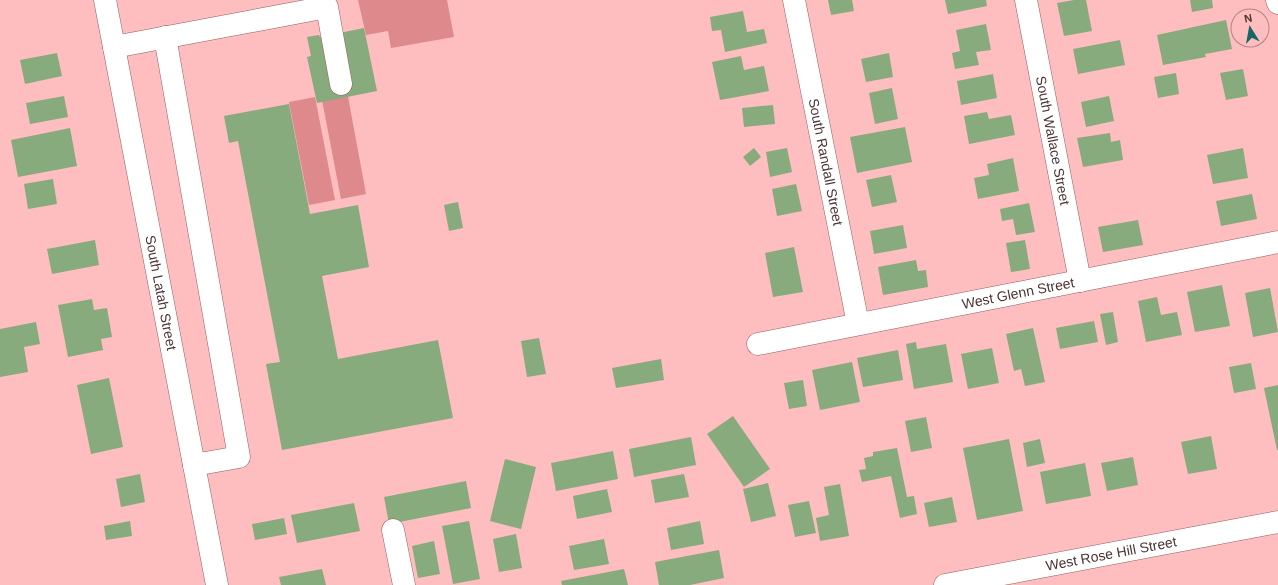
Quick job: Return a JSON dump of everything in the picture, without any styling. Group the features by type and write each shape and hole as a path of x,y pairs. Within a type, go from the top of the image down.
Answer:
{"street":[{"name":"South Latah Street","path":"105,0 217,585"},
{"name":"South Randall Street","path":"794,0 858,324"},
{"name":"South Wallace Street","path":"1026,0 1080,281"},
{"path":"114,47 326,7 341,84"},
{"path":"165,37 238,457 194,465"},
{"name":"West Glenn Street","path":"758,344 1278,242"},
{"name":"West Rose Hill Street","path":"945,585 1278,522"},
{"path":"393,530 404,585"}],"shaded area":[{"path":"358,0 447,0 454,37 391,48 388,31 366,35"},
{"path":"347,91 366,194 341,199 321,95"},
{"path":"315,97 335,200 309,205 289,102"}],"building":[{"path":"828,0 852,0 854,11 831,15"},
{"path":"945,0 986,0 987,6 948,14"},
{"path":"1074,0 1086,0 1092,31 1064,36 1057,3"},
{"path":"1190,0 1212,0 1213,8 1192,12"},
{"path":"743,11 747,32 764,29 767,43 725,52 721,30 712,31 710,17"},
{"path":"1226,20 1230,39 1230,48 1232,49 1205,54 1206,57 1163,65 1157,35"},
{"path":"986,24 991,50 976,52 979,65 955,69 952,53 960,51 956,30"},
{"path":"364,28 377,91 317,103 307,57 311,56 307,37 319,35 320,37"},
{"path":"1120,40 1125,65 1078,74 1073,49"},
{"path":"57,53 62,76 25,84 20,60"},
{"path":"889,53 893,77 866,82 861,59"},
{"path":"741,56 744,70 764,66 769,91 720,100 712,62"},
{"path":"1243,69 1248,96 1226,100 1220,73"},
{"path":"1176,73 1179,94 1158,98 1154,77"},
{"path":"993,74 997,98 961,105 957,81"},
{"path":"892,88 898,119 875,124 869,93"},
{"path":"64,96 68,117 30,124 26,103"},
{"path":"1109,96 1114,121 1086,127 1081,102"},
{"path":"289,104 310,214 358,205 369,267 322,276 338,359 438,340 453,418 282,450 266,364 280,362 238,141 229,143 224,116"},
{"path":"773,105 775,124 744,127 742,108"},
{"path":"987,112 989,119 1011,115 1015,135 969,144 964,116"},
{"path":"905,127 912,162 857,173 850,137"},
{"path":"70,128 77,166 18,177 11,140"},
{"path":"1110,133 1111,142 1120,140 1123,160 1083,167 1077,138"},
{"path":"754,148 761,157 750,166 743,157"},
{"path":"787,148 792,172 770,177 766,152"},
{"path":"1243,148 1248,178 1213,184 1207,155"},
{"path":"1013,158 1019,191 978,199 974,178 989,175 987,164"},
{"path":"891,175 897,202 872,207 866,180"},
{"path":"53,179 57,204 28,209 24,184"},
{"path":"796,184 802,211 777,216 772,189"},
{"path":"1252,194 1257,219 1221,226 1216,201"},
{"path":"458,202 463,228 449,231 444,205"},
{"path":"1029,203 1035,232 1016,235 1013,219 1002,221 1000,209"},
{"path":"1138,220 1143,245 1103,252 1098,227"},
{"path":"903,225 907,248 874,254 870,231"},
{"path":"95,240 99,265 52,274 47,249"},
{"path":"1025,240 1030,269 1011,272 1006,243"},
{"path":"794,247 803,292 773,297 765,253"},
{"path":"916,260 918,271 926,270 928,287 883,295 878,267"},
{"path":"1222,285 1230,326 1195,332 1187,292"},
{"path":"1270,288 1278,332 1253,337 1245,293"},
{"path":"1157,297 1161,315 1177,312 1182,335 1146,342 1138,301"},
{"path":"92,299 94,310 107,308 112,337 101,339 103,350 68,357 58,305"},
{"path":"1113,312 1118,342 1106,345 1100,314"},
{"path":"1094,321 1098,342 1060,349 1056,328"},
{"path":"36,322 40,344 24,347 28,372 0,377 0,329"},
{"path":"1033,328 1045,382 1025,386 1021,369 1014,371 1006,334"},
{"path":"539,338 546,374 527,377 521,341"},
{"path":"916,342 917,349 946,344 953,382 914,389 906,344"},
{"path":"992,348 999,383 968,389 961,354"},
{"path":"898,350 903,380 863,387 857,358"},
{"path":"661,359 664,380 616,388 612,368"},
{"path":"852,362 860,402 820,410 812,370"},
{"path":"1251,363 1256,389 1234,393 1229,367"},
{"path":"109,378 123,447 91,454 77,385"},
{"path":"803,380 807,406 789,409 784,383"},
{"path":"1278,385 1278,450 1277,450 1264,388"},
{"path":"733,416 770,469 744,487 707,434"},
{"path":"926,417 932,448 911,452 905,421"},
{"path":"1211,436 1217,469 1188,474 1181,442"},
{"path":"691,437 696,465 634,477 629,449"},
{"path":"1009,439 1023,511 977,520 963,448"},
{"path":"1040,439 1045,463 1027,467 1023,443"},
{"path":"897,448 907,497 914,496 917,514 900,518 891,476 862,482 859,470 866,469 864,458 873,456 873,452"},
{"path":"613,451 618,479 556,491 551,463"},
{"path":"1133,457 1138,485 1107,491 1101,463"},
{"path":"505,459 536,467 521,529 490,521"},
{"path":"1085,463 1091,496 1046,504 1040,472"},
{"path":"140,474 145,502 121,507 116,479"},
{"path":"684,474 689,497 655,503 651,480"},
{"path":"466,481 471,508 389,524 384,497"},
{"path":"768,483 776,516 751,522 743,489"},
{"path":"840,484 849,536 820,541 816,518 829,515 824,487"},
{"path":"607,489 612,512 577,519 573,496"},
{"path":"952,497 957,522 929,527 924,503"},
{"path":"809,501 816,533 795,537 788,505"},
{"path":"354,503 360,531 297,543 291,515"},
{"path":"284,518 287,534 255,540 252,524"},
{"path":"130,521 132,536 106,540 104,526"},
{"path":"469,521 480,579 453,584 442,526"},
{"path":"700,521 704,544 671,550 667,528"},
{"path":"516,534 522,568 499,572 493,539"},
{"path":"604,539 609,564 574,570 569,546"},
{"path":"434,541 440,574 418,578 412,546"},
{"path":"719,550 724,578 690,585 659,585 655,562"},
{"path":"322,569 326,585 281,585 279,577"},
{"path":"624,569 628,585 562,585 561,581"}]}
